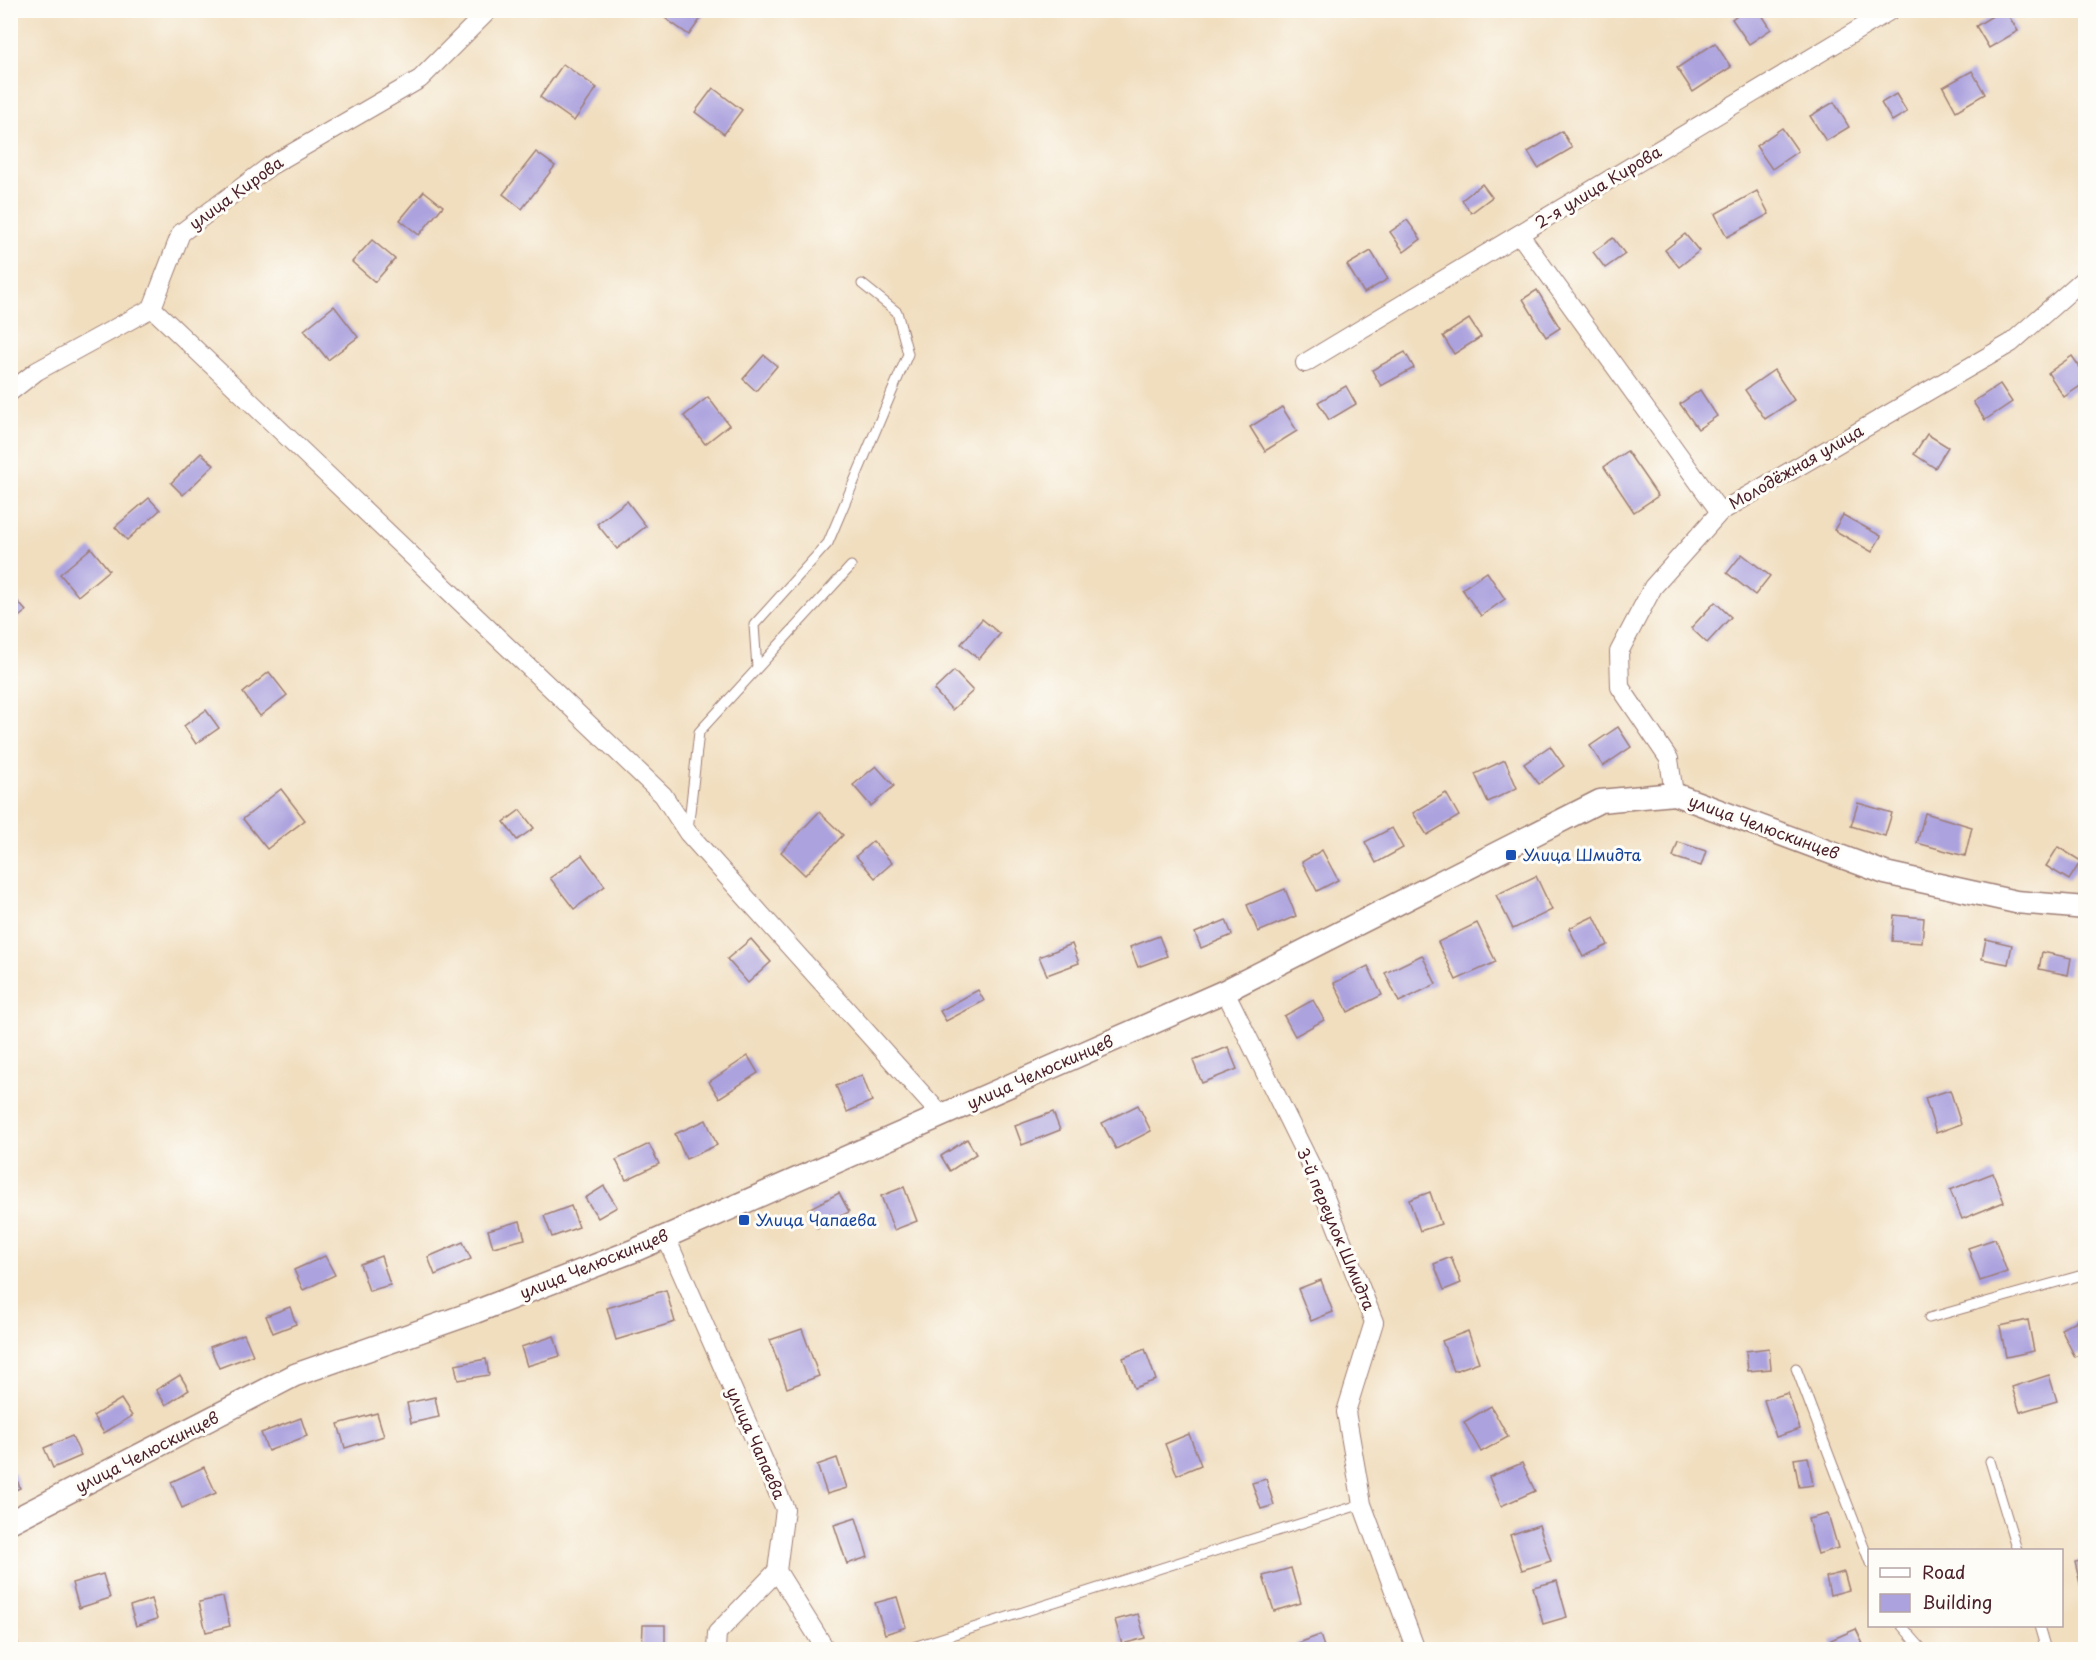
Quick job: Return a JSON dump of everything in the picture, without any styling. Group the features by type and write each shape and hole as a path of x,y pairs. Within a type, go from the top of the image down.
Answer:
{"street":[{"name":"улица Кирова","path":"152,308 181,233 270,165 420,80 489,10"},
{"name":"2-я улица Кирова","path":"1305,363 1891,10"},
{"path":"1520,234 1720,512"},
{"name":"Молодёжная улица","path":"1674,794 1669,759 1620,687 1618,652 1653,587 1720,512 2011,343 2085,277"},
{"path":"10,392 37,371 152,308 663,795 688,833 941,1115"},
{"name":"улица Челюскинцев","path":"10,1522 294,1375 475,1312 633,1251 1225,991 1600,801 1674,794 1885,873 2016,902 2085,908"},
{"name":"3-й переулок Шмидта","path":"1225,991 1319,1182 1374,1323 1346,1412 1362,1504 1416,1650"},
{"name":"улица Чапаева","path":"665,1235 785,1509 777,1571"},
{"path":"716,1650 717,1633 777,1571 826,1650"}],"lane":[{"path":"757,668 754,625 828,543 908,354 897,312 862,284"},
{"path":"688,833 699,732 851,566"},
{"path":"1929,1318 2085,1274"},
{"path":"1796,1368 1868,1560"},
{"path":"1990,1461 2016,1549"},
{"path":"904,1650 1362,1504"},
{"path":"1903,1627 1923,1650"},
{"path":"2039,1627 2046,1650"}],"building":[{"path":"665,10 707,10 689,35 662,16"},
{"path":"1744,10 1759,10 1771,29 1749,44 1732,19"},
{"path":"2005,10 2018,31 1989,48 1976,26"},
{"path":"1715,43 1731,67 1693,92 1677,68"},
{"path":"563,64 597,88 574,121 540,97"},
{"path":"1972,71 1985,94 1956,111 1943,87"},
{"path":"713,88 742,110 724,134 695,112"},
{"path":"1896,94 1907,112 1892,121 1881,103"},
{"path":"1834,102 1849,127 1826,141 1810,116"},
{"path":"1782,128 1798,151 1772,169 1756,146"},
{"path":"1562,131 1572,148 1538,168 1528,152"},
{"path":"536,152 555,166 522,209 503,194"},
{"path":"1482,184 1492,197 1471,213 1462,200"},
{"path":"424,191 443,206 419,235 400,220"},
{"path":"1757,191 1769,214 1727,237 1715,214"},
{"path":"1407,220 1421,239 1404,252 1390,232"},
{"path":"1685,234 1699,251 1679,267 1665,250"},
{"path":"1613,238 1625,254 1605,268 1593,252"},
{"path":"372,240 395,259 375,282 352,262"},
{"path":"1371,251 1388,279 1364,293 1347,265"},
{"path":"1537,290 1560,328 1546,337 1523,299"},
{"path":"334,306 358,337 328,360 304,330"},
{"path":"1469,319 1481,337 1454,354 1443,336"},
{"path":"1405,352 1414,368 1381,386 1372,370"},
{"path":"764,355 777,366 756,391 743,379"},
{"path":"2072,356 2086,376 2086,382 2064,397 2048,373"},
{"path":"1774,370 1794,400 1765,419 1745,390"},
{"path":"2000,384 2012,402 1985,420 1973,402"},
{"path":"1346,386 1356,404 1329,420 1318,402"},
{"path":"1700,390 1717,416 1698,429 1680,404"},
{"path":"708,397 729,425 705,444 684,416"},
{"path":"1282,407 1297,431 1265,451 1250,427"},
{"path":"1927,434 1948,447 1935,468 1914,454"},
{"path":"1627,451 1658,496 1634,512 1604,467"},
{"path":"201,453 214,465 183,495 171,483"},
{"path":"149,498 160,510 127,540 115,527"},
{"path":"627,501 646,526 617,549 597,524"},
{"path":"1843,515 1881,536 1872,552 1834,530"},
{"path":"91,548 109,570 78,596 60,574"},
{"path":"1742,554 1770,576 1755,595 1727,573"},
{"path":"1487,572 1505,599 1481,616 1462,589"},
{"path":"10,593 26,611 10,624"},
{"path":"1715,602 1731,617 1707,643 1691,628"},
{"path":"982,619 1000,634 979,659 961,644"},
{"path":"954,671 973,691 952,710 934,690"},
{"path":"269,672 287,695 260,716 243,693"},
{"path":"206,710 219,728 196,744 184,726"},
{"path":"1618,727 1631,747 1603,766 1590,746"},
{"path":"1550,746 1564,766 1539,784 1524,764"},
{"path":"1505,760 1517,788 1488,802 1475,774"},
{"path":"876,766 894,786 871,806 853,785"},
{"path":"281,789 305,820 267,849 243,819"},
{"path":"1446,793 1459,816 1427,835 1413,813"},
{"path":"1858,803 1892,813 1885,836 1851,826"},
{"path":"520,810 534,828 517,840 504,822"},
{"path":"819,812 843,835 805,875 781,852"},
{"path":"1925,813 1972,827 1965,856 1917,843"},
{"path":"1392,828 1403,848 1376,863 1365,842"},
{"path":"873,841 892,863 875,878 856,856"},
{"path":"1678,842 1706,851 1701,866 1673,857"},
{"path":"2058,847 2081,861 2069,880 2046,866"},
{"path":"1322,850 1338,880 1317,891 1302,862"},
{"path":"582,855 605,886 574,909 550,878"},
{"path":"1536,876 1552,910 1513,929 1496,895"},
{"path":"1285,889 1296,916 1258,932 1247,905"},
{"path":"1894,915 1924,918 1922,943 1892,941"},
{"path":"1594,916 1608,945 1583,957 1569,928"},
{"path":"1226,920 1232,935 1201,948 1195,933"},
{"path":"1477,923 1496,962 1456,980 1438,942"},
{"path":"1159,936 1167,956 1138,967 1130,947"},
{"path":"751,939 771,962 748,983 727,959"},
{"path":"1986,939 2012,945 2008,964 1982,959"},
{"path":"1072,944 1079,963 1047,975 1039,957"},
{"path":"2042,952 2071,958 2068,975 2039,969"},
{"path":"1422,955 1436,984 1399,1002 1385,973"},
{"path":"1368,966 1382,995 1348,1012 1334,983"},
{"path":"978,990 984,1001 946,1021 940,1011"},
{"path":"1313,1000 1324,1020 1295,1036 1284,1016"},
{"path":"1228,1047 1237,1069 1202,1083 1193,1061"},
{"path":"748,1056 758,1073 719,1098 709,1082"},
{"path":"862,1075 872,1101 847,1112 836,1086"},
{"path":"1950,1090 1961,1124 1936,1133 1925,1098"},
{"path":"1138,1105 1151,1131 1116,1149 1102,1123"},
{"path":"1053,1112 1060,1130 1022,1145 1015,1126"},
{"path":"706,1120 717,1145 686,1159 675,1134"},
{"path":"967,1139 976,1154 950,1171 941,1156"},
{"path":"649,1144 659,1164 626,1180 616,1160"},
{"path":"1993,1173 2004,1202 1962,1219 1950,1190"},
{"path":"604,1186 617,1207 598,1218 585,1198"},
{"path":"904,1187 917,1221 894,1230 881,1196"},
{"path":"1430,1192 1441,1224 1420,1231 1409,1200"},
{"path":"839,1193 849,1212 817,1228 808,1209"},
{"path":"571,1206 579,1227 552,1237 544,1216"},
{"path":"520,1221 525,1239 493,1247 488,1230"},
{"path":"1995,1239 2007,1272 1980,1281 1968,1248"},
{"path":"463,1242 471,1259 435,1275 428,1257"},
{"path":"325,1256 335,1275 303,1290 294,1270"},
{"path":"381,1256 390,1285 369,1291 360,1264"},
{"path":"1451,1257 1461,1283 1444,1290 1434,1264"},
{"path":"1321,1280 1333,1312 1311,1321 1298,1289"},
{"path":"666,1290 675,1322 616,1340 607,1308"},
{"path":"290,1307 296,1324 273,1333 266,1316"},
{"path":"2082,1318 2086,1325 2086,1352 2075,1357 2061,1329"},
{"path":"2028,1320 2034,1351 2006,1357 2000,1326"},
{"path":"802,1329 819,1376 787,1388 770,1340"},
{"path":"1468,1331 1479,1362 1454,1371 1442,1341"},
{"path":"244,1334 253,1355 219,1368 210,1347"},
{"path":"554,1336 560,1356 527,1366 521,1347"},
{"path":"1769,1348 1771,1369 1748,1371 1746,1351"},
{"path":"1145,1349 1156,1380 1134,1388 1123,1358"},
{"path":"486,1359 489,1375 458,1380 455,1365"},
{"path":"180,1375 189,1390 166,1405 156,1390"},
{"path":"2049,1375 2057,1401 2020,1412 2012,1387"},
{"path":"1788,1393 1800,1429 1776,1437 1764,1400"},
{"path":"435,1397 439,1417 411,1423 407,1403"},
{"path":"121,1399 132,1416 104,1433 93,1416"},
{"path":"1491,1406 1508,1437 1481,1452 1464,1422"},
{"path":"377,1413 384,1436 345,1448 338,1424"},
{"path":"301,1418 307,1436 268,1451 261,1433"},
{"path":"1189,1434 1201,1465 1177,1475 1165,1444"},
{"path":"72,1436 81,1456 53,1468 44,1448"},
{"path":"1808,1457 1813,1485 1799,1487 1794,1459"},
{"path":"837,1458 847,1488 827,1494 817,1465"},
{"path":"1522,1463 1535,1491 1501,1506 1489,1477"},
{"path":"204,1467 216,1493 182,1508 171,1482"},
{"path":"14,1472 20,1488 10,1492 10,1473"},
{"path":"1266,1479 1274,1505 1261,1509 1252,1483"},
{"path":"1828,1514 1838,1548 1818,1554 1808,1519"},
{"path":"856,1518 868,1557 847,1564 834,1525"},
{"path":"1539,1525 1551,1561 1522,1570 1510,1535"},
{"path":"2086,1560 2086,1591 2082,1592 2075,1562"},
{"path":"1291,1568 1301,1603 1274,1611 1263,1576"},
{"path":"1844,1572 1849,1590 1830,1595 1826,1577"},
{"path":"103,1574 110,1598 79,1608 72,1583"},
{"path":"1557,1581 1567,1617 1543,1624 1533,1587"},
{"path":"223,1597 230,1626 206,1632 199,1602"},
{"path":"897,1597 906,1627 885,1634 875,1603"},
{"path":"151,1599 157,1619 136,1626 130,1606"},
{"path":"1138,1614 1145,1638 1122,1644 1115,1620"},
{"path":"643,1625 665,1625 665,1650 642,1650"},
{"path":"13,1628 20,1650 10,1650 10,1629"},
{"path":"1856,1629 1863,1644 1852,1650 1835,1650 1831,1640"},
{"path":"1320,1635 1325,1650 1298,1650 1296,1644"}],"place":[{"name":"Улица Шмидта","path":"1511,855"},
{"name":"Улица Чапаева","path":"744,1220"}]}
